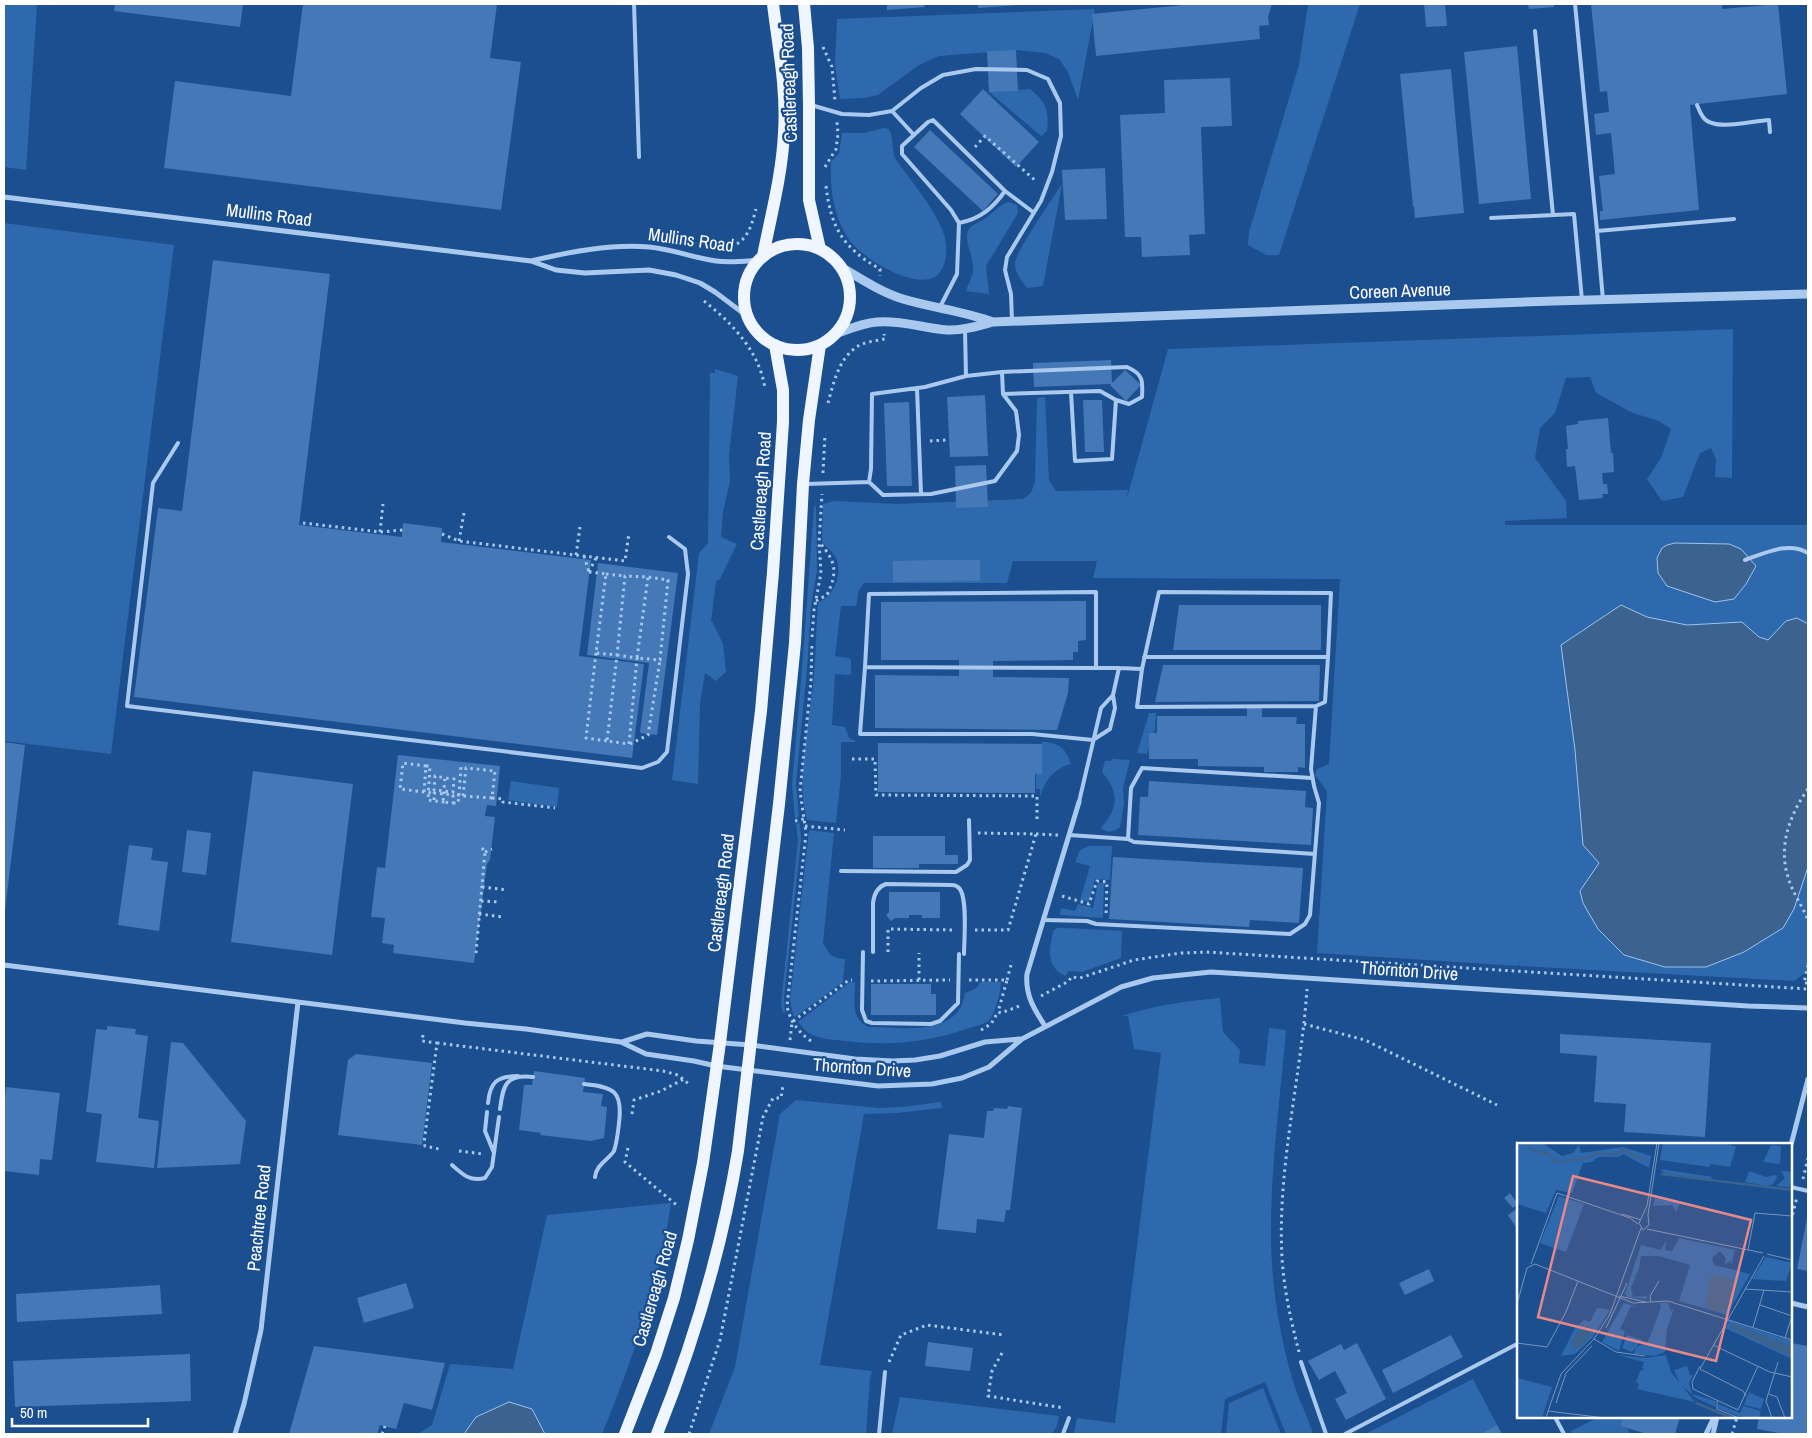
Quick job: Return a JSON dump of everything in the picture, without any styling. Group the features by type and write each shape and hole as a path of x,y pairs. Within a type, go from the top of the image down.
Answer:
{"main road":[{"name":"Castlereagh Road","path":"761,258 780,174 784,132 784,95 772,4"},
{"name":"Castlereagh Road","path":"804,4 808,48 809,200 820,249"},
{"path":"797,244 809,245 829,254 841,267 850,290 850,302 845,319 836,334 812,348 793,350 775,345 758,333 747,316 744,297 748,277 761,258 785,245 797,244"},
{"name":"Castlereagh Road","path":"625,1434 656,1354 674,1298 688,1240 703,1163 720,1043 760,720 774,572 783,422 783,390 775,345"},
{"path":"657,1434 696,1328 730,1201 738,1150 779,804 793,662 803,484 809,420 820,345"}],"street":[{"name":"Mullins Road","path":"4,197 531,261 556,270 585,273 649,270 676,275 700,283 747,316"},
{"name":"Mullins Road","path":"531,261 583,251 619,247 647,247 672,250 717,261 761,258"},
{"name":"Coreen Avenue","path":"841,267 900,298 972,314 993,322"},
{"name":"Coreen Avenue","path":"836,334 858,326 884,322 896,322 947,330 993,322 1012,321 1582,300 1808,294"},
{"path":"1045,1026 1030,1002 1027,982 1043,920 1079,802"},
{"path":"4,965 621,1042 646,1054 748,1070"},
{"name":"Thornton Drive","path":"748,1070 878,1086 932,1084 962,1078 989,1067 1022,1039 1121,987 1153,978 1212,972 1728,1005 1808,1008"},
{"name":"Peachtree Road","path":"235,1434 261,1330 298,1002"},
{"path":"621,1042 647,1034 751,1045"},
{"name":"Thornton Drive","path":"751,1045 893,1061 940,1056 985,1042 1022,1039"},
{"path":"1791,1143 1808,1079"},
{"path":"1792,1303 1808,1307"},
{"path":"1706,1434 1714,1418"},
{"path":"1713,1434 1715,1418"}],"lane":[{"path":"634,4 639,157"},
{"path":"1575,4 1603,300"},
{"path":"1536,31 1553,215"},
{"path":"809,105 836,112 869,115 892,111 921,88 943,75 976,69 1027,70 1048,79 1060,103 1060,136 1052,172 1041,200 1007,257 1005,270 1011,294 1012,321"},
{"path":"1697,104 1703,117 1711,123 1726,124 1769,120 1770,132"},
{"path":"892,111 914,135"},
{"path":"940,308 958,274 959,223 951,210 902,154 902,146 928,122 933,120 1005,191 1033,212"},
{"path":"959,223 970,221 984,214 1005,191"},
{"path":"1491,218 1574,214 1582,300"},
{"path":"1597,231 1734,219"},
{"path":"964,328 966,376"},
{"path":"869,482 871,469 872,394 917,388 966,376 1002,372 1127,366 1137,371 1143,383 1142,397 1129,404 1116,400 1100,391 1004,394"},
{"path":"803,484 869,482 883,495 931,494 995,481 1017,451 1019,435 1016,411 1004,394 1002,372"},
{"path":"917,388 922,494"},
{"path":"1071,392 1075,461 1112,459 1116,400"},
{"path":"178,443 153,483 127,706 642,768 658,762 667,752 687,583 688,574 685,549 669,537"},
{"path":"1745,560 1788,547 1799,548 1808,553"},
{"path":"1096,668 1096,592 869,594 860,734 1032,734 1093,740 1110,730 1115,708 1113,695 1119,668"},
{"path":"1158,592 1331,593 1325,702 1316,706 1137,707 1144,658 1158,592"},
{"path":"1144,658 1328,658"},
{"path":"865,667 1142,669"},
{"path":"1079,802 1101,708 1113,695"},
{"path":"1043,920 1290,934 1305,924 1310,915 1319,803 1311,769 1316,706"},
{"path":"1128,839 1131,788 1142,768 1312,778"},
{"path":"841,871 956,872 967,865 970,860 969,820"},
{"path":"1069,835 1128,839 1134,842 1315,854"},
{"path":"863,952 862,1010 864,1018 868,1022 931,1024 940,1021 956,1006 959,993 964,930 964,901 958,887 952,885 886,884 879,888 873,896 873,952"},
{"path":"500,1109 504,1086 511,1080 521,1076"},
{"path":"488,1103 495,1081 521,1076 533,1077"},
{"path":"584,1084 607,1088 619,1097 621,1107 614,1151 598,1168 594,1177"},
{"path":"487,1112 485,1130 494,1153"},
{"path":"452,1165 466,1177 472,1179 485,1178 492,1167 499,1117"},
{"path":"1792,1188 1808,1191"},
{"path":"1345,1434 1517,1344"},
{"path":"1301,1362 1326,1434"},
{"path":"879,1434 885,1372"},
{"path":"1063,1434 1069,1418"},
{"path":"1556,1418 1564,1434"}],"path":[{"path":"822,45 832,67 838,134 836,149 826,164 824,174"},
{"path":"968,154 986,136 1038,183 1025,205"},
{"path":"825,182 832,216 846,244 864,260 880,269"},
{"path":"718,248 730,248 741,242 750,229 758,201"},
{"path":"704,301 724,316 741,336 756,360 763,376 765,389"},
{"path":"828,405 841,366 854,348 885,340"},
{"path":"825,426 819,542 821,573 812,638 811,681 800,778 801,803 806,833 787,1006 792,1022 849,980 1007,980"},
{"path":"919,441 946,440"},
{"path":"380,532 383,504"},
{"path":"459,541 464,513"},
{"path":"303,522 380,532 403,530"},
{"path":"576,556 580,527"},
{"path":"442,534 459,541 624,561 628,532"},
{"path":"816,601 827,595 835,574 834,564 819,542"},
{"path":"584,556 590,572"},
{"path":"590,572 596,558"},
{"path":"590,572 668,580 660,660 648,735 630,744 586,738 606,574"},
{"path":"607,741 626,576"},
{"path":"630,744 637,658 648,577"},
{"path":"596,653 660,660"},
{"path":"852,759 876,759 876,795 1036,796 1037,820"},
{"path":"492,798 495,771 462,767 461,795 458,803 443,803 428,800 426,792 430,766 403,763 400,789 426,792 434,793 444,792 453,792 454,779 435,776 434,790 444,792 453,794 461,795 492,798 503,799 503,802 555,808"},
{"path":"443,803 445,778"},
{"path":"1808,790 1794,812 1788,827 1785,844 1788,877 1808,920"},
{"path":"434,793 434,800"},
{"path":"453,794 453,803"},
{"path":"795,821 804,819"},
{"path":"805,826 845,830"},
{"path":"970,832 1069,835"},
{"path":"888,952 888,929 1008,930 1036,834"},
{"path":"476,953 485,852 482,848"},
{"path":"485,852 492,848"},
{"path":"1052,893 1089,904 1097,881 1107,882 1105,924"},
{"path":"482,887 507,890"},
{"path":"481,900 499,902"},
{"path":"479,914 504,917"},
{"path":"919,953 919,980"},
{"path":"998,1012 1012,961"},
{"path":"1808,965 1804,983 1808,983"},
{"path":"1301,1362 1282,1258 1282,1212 1291,1112 1304,1024 1307,978"},
{"path":"1304,1024 1365,1040 1496,1105"},
{"path":"423,1035 422,1041 663,1071 678,1075 690,1085"},
{"path":"437,1043 424,1143 425,1146 439,1149"},
{"path":"632,1116 634,1100 660,1091 684,1079"},
{"path":"689,1434 720,1340 763,1117 773,1098 781,1098"},
{"path":"628,1146 625,1162 679,1207"},
{"path":"459,1151 486,1155"},
{"path":"885,1372 902,1335 927,1325 1004,1335"},
{"path":"1002,1353 992,1370 988,1396 1064,1408 1069,1418"},
{"path":"1732,1434 1737,1418"},
{"path":"382,1434 385,1426"}],"shaded area":[{"path":"4,4 37,4 26,170 4,167"},
{"path":"1308,4 1360,4 1279,255 1266,255 1248,245 1249,232 1299,65"},
{"path":"1095,9 1078,100 1068,72 1059,59 1045,53 1016,50 939,56 919,65 878,95 864,98 840,99 835,65 837,19"},
{"path":"1030,89 1046,107 1048,118 1047,131 1041,136 989,92"},
{"path":"884,128 889,129 891,132 895,158 934,213 945,238 946,258 944,264 937,275 926,280 912,279 896,274 867,256 848,238 836,211 832,192 831,162 839,153 842,133 864,133"},
{"path":"1062,184 1043,286 1027,288 1016,270 1015,263 1017,257 1028,236"},
{"path":"1008,202 1017,205 1018,213 986,266 989,294 966,291 973,269 967,241 968,232 973,225"},
{"path":"4,223 174,245 111,754 4,741"},
{"path":"1733,329 1732,478 1715,477 1716,459 1711,448 1700,453 1683,497 1662,501 1647,479 1661,458 1671,429 1659,421 1633,413 1596,393 1590,377 1566,378 1555,413 1540,428 1535,458 1566,501 1567,518 1505,521 1505,525 1808,525 1808,971 1794,981 1317,953 1327,791 1315,775 1317,769 1329,764 1340,579 1093,578 1097,561 1013,561 1007,583 864,583 858,592 857,604 855,606 841,606 835,656 851,660 851,674 835,674 832,725 845,727 849,738 857,742 841,742 841,775 836,823 807,820 802,785 804,748 814,676 818,603 824,600 833,590 838,578 836,558 822,543 823,504 834,501 897,504 1023,499 1031,493 1035,482 1037,398 1045,397 1049,480 1056,491 1128,490 1127,498 1168,349"},
{"path":"715,369 738,376 729,455 730,482 723,511 721,537 737,544 720,579 716,581 711,622 723,644 726,672 716,681 705,673 700,703 698,784 672,780 699,553 708,543 710,373 715,373"},
{"path":"816,505 817,571 811,606 796,783 799,817 795,819 792,785 814,507"},
{"path":"1675,543 1729,544 1741,549 1756,566 1746,584 1734,599 1715,602 1667,586 1658,573 1657,558 1662,548"},
{"path":"1621,605 1647,617 1687,625 1742,622 1759,637 1768,640 1786,621 1797,618 1808,624 1808,867 1794,909 1783,928 1744,952 1706,967 1665,967 1624,955 1598,929 1583,903 1580,891 1599,863 1583,845 1575,750 1561,645"},
{"path":"1149,713 1156,713 1155,729 1147,754 1137,753"},
{"path":"1042,742 1053,743 1061,747 1067,754 1071,764 1060,768 1051,776 1040,797 1040,789 1036,789 1036,772 1042,771"},
{"path":"1112,759 1130,760 1123,788 1124,804 1120,827 1108,832 1101,828 1111,814 1115,800 1112,787 1102,772 1105,761 1111,761"},
{"path":"511,781 559,788 557,807 508,800"},
{"path":"800,823 801,840 784,998 785,1013 783,1013 781,1004 798,841 796,824"},
{"path":"809,830 834,833 823,943 832,955 845,959 843,982 795,1017 790,1000"},
{"path":"1089,846 1112,846 1110,880 1095,879 1089,902 1080,900 1090,866 1075,862 1080,850"},
{"path":"1098,883 1104,883 1103,918 1060,915 1061,908 1075,911 1078,904 1093,908"},
{"path":"1057,928 1122,931 1121,958 1082,972 1069,971 1065,976 1054,967 1050,956 1052,936"},
{"path":"850,982 855,982 855,1008 858,1018 862,1023 868,1027 912,1028 940,1024 952,1017 960,1007 965,993 977,988 980,982 1001,982 999,997 991,1018 983,1024 951,1034 906,1042 876,1043 824,1038 812,1035 806,1031 798,1022"},
{"path":"1220,998 1223,1032 1240,1050 1239,1063 1265,1066 1269,1028 1286,1030 1271,1215 1273,1275 1277,1309 1287,1358 1296,1389 1313,1434 1286,1434 1265,1382 1225,1399 1221,1434 1074,1434 1077,1418 1115,1423 1161,1053 1134,1049 1128,1016 1122,1016 1171,1004"},
{"path":"796,1100 879,1108 941,1102 942,1108 897,1113 864,1114 820,1365 872,1371 866,1434 709,1434 735,1367 780,1114"},
{"path":"671,1203 660,1263 644,1321 602,1434 418,1434 432,1425 450,1364 513,1369 547,1215"},
{"path":"1473,1379 1497,1425 1480,1434 1365,1434"},
{"path":"1263,1388 1281,1434 1226,1434 1229,1403"},
{"path":"900,1397 1059,1416 1057,1426 1052,1434 892,1434"},
{"path":"509,1402 532,1409 545,1434 464,1434 476,1417"},
{"path":"1597,1418 1623,1418 1620,1426 1628,1429 1630,1434 1573,1434 1571,1431"}],"building":[{"path":"115,4 243,4 240,27 114,11"},
{"path":"303,4 497,4 490,58 521,62 501,210 164,168 175,81 291,96"},
{"path":"887,4 924,4 925,7 887,10"},
{"path":"978,4 1020,4 1020,5 978,8"},
{"path":"1194,4 1272,4 1268,17 1269,25 1259,26 1260,39 1096,56 1092,14"},
{"path":"1424,4 1445,4 1447,26 1426,27"},
{"path":"1528,4 1554,4 1554,7 1529,9"},
{"path":"1591,4 1722,4 1722,9 1778,4 1787,94 1690,105 1699,210 1600,220 1600,211 1603,211 1599,176 1615,174 1611,133 1596,135 1594,114 1609,112 1607,91 1600,92"},
{"path":"1517,46 1531,199 1479,204 1464,52"},
{"path":"1016,50 1018,91 989,92 987,51"},
{"path":"1451,69 1464,213 1415,218 1400,74"},
{"path":"1230,78 1232,126 1201,127 1205,234 1189,235 1190,255 1142,257 1141,237 1125,237 1120,115 1165,113 1164,80"},
{"path":"983,89 1039,142 1016,167 960,114"},
{"path":"930,130 998,194 983,211 914,147"},
{"path":"1105,168 1107,219 1065,220 1062,170"},
{"path":"213,260 330,274 299,525 402,537 403,523 442,528 441,542 591,560 579,656 644,664 632,758 134,697 158,508 182,511"},
{"path":"1111,360 1112,383 1125,370 1141,385 1126,401 1111,384 1034,387 1033,363"},
{"path":"985,395 988,456 950,457 947,397"},
{"path":"1083,400 1102,400 1104,452 1085,452"},
{"path":"909,402 912,486 887,486 884,403"},
{"path":"1608,418 1614,472 1602,473 1603,484 1607,484 1608,494 1602,494 1603,498 1579,500 1575,466 1567,467 1566,426 1578,424 1578,421"},
{"path":"986,465 988,507 956,508 955,466"},
{"path":"980,560 980,581 893,582 893,561"},
{"path":"598,563 678,573 657,735 640,733 649,663 587,655"},
{"path":"1086,601 1086,640 1078,641 1078,652 1073,652 1073,660 993,661 993,677 1069,678 1068,693 1057,730 875,728 875,675 959,676 959,660 881,660 881,602"},
{"path":"1179,605 1321,605 1321,650 1173,650"},
{"path":"1163,665 1320,665 1319,701 1155,702"},
{"path":"1247,707 1262,707 1262,717 1297,717 1296,724 1305,724 1305,768 1298,767 1298,772 1264,772 1264,767 1198,766 1198,759 1149,759 1149,733 1157,733 1157,716 1247,716"},
{"path":"4,742 25,745 5,911 4,910"},
{"path":"878,743 1042,744 1042,774 1035,774 1035,793 878,792"},
{"path":"398,755 500,766 496,806 487,805 485,816 495,817 474,963 393,953 394,945 382,943 385,918 371,917 377,867 385,868"},
{"path":"253,771 353,784 332,955 231,942"},
{"path":"1149,781 1306,791 1305,807 1313,808 1311,845 1138,835 1140,797 1148,797"},
{"path":"187,830 211,833 206,875 182,872"},
{"path":"873,836 945,836 945,855 958,855 958,864 919,864 919,868 873,868"},
{"path":"129,845 153,848 151,860 168,862 159,931 118,925"},
{"path":"1113,857 1303,868 1299,923 1250,920 1249,927 1109,919"},
{"path":"889,892 940,892 940,918 922,918 922,915 909,915 909,918 895,918 891,921 886,915 889,912"},
{"path":"871,984 931,984 931,994 936,994 936,1015 871,1015"},
{"path":"107,1026 136,1029 135,1034 148,1036 138,1118 159,1121 154,1168 96,1162 102,1114 86,1112 96,1029 107,1030"},
{"path":"1560,1034 1711,1043 1705,1137 1624,1132 1626,1104 1594,1102 1597,1056 1560,1053"},
{"path":"171,1042 183,1043 246,1121 240,1164 157,1168"},
{"path":"356,1054 432,1063 422,1145 338,1135 348,1060"},
{"path":"534,1071 585,1078 583,1092 603,1094 601,1106 607,1107 604,1138 591,1141 540,1135 541,1133 519,1130 524,1085 532,1085"},
{"path":"6,1087 60,1093 52,1160 40,1159 39,1175 4,1171 4,1107"},
{"path":"1008,1106 1022,1108 1010,1210 1006,1210 1004,1222 977,1219 976,1233 937,1229 949,1134 984,1138 987,1111 993,1111 994,1108 1007,1109"},
{"path":"1510,1193 1517,1205 1513,1208 1504,1198"},
{"path":"1517,1209 1517,1228 1508,1215"},
{"path":"1808,1218 1808,1271 1797,1269"},
{"path":"1429,1269 1434,1281 1405,1295 1399,1283"},
{"path":"406,1283 414,1308 364,1323 357,1298"},
{"path":"160,1285 162,1314 17,1322 16,1294"},
{"path":"1451,1335 1463,1357 1393,1393 1382,1370"},
{"path":"928,1342 973,1348 970,1371 925,1366"},
{"path":"1357,1343 1386,1399 1346,1420 1335,1399 1347,1393 1335,1371 1319,1380 1308,1361 1341,1344 1344,1350"},
{"path":"1792,1343 1808,1346 1808,1434 1784,1434 1757,1429 1759,1418 1792,1418"},
{"path":"314,1346 445,1363 432,1410 404,1403 396,1429 380,1425 377,1434 289,1434"},
{"path":"190,1354 191,1401 15,1407 13,1361"},
{"path":"1623,1418 1680,1418 1675,1434 1647,1434 1620,1426"},
{"path":"1497,1425 1502,1434 1480,1434"}]}
